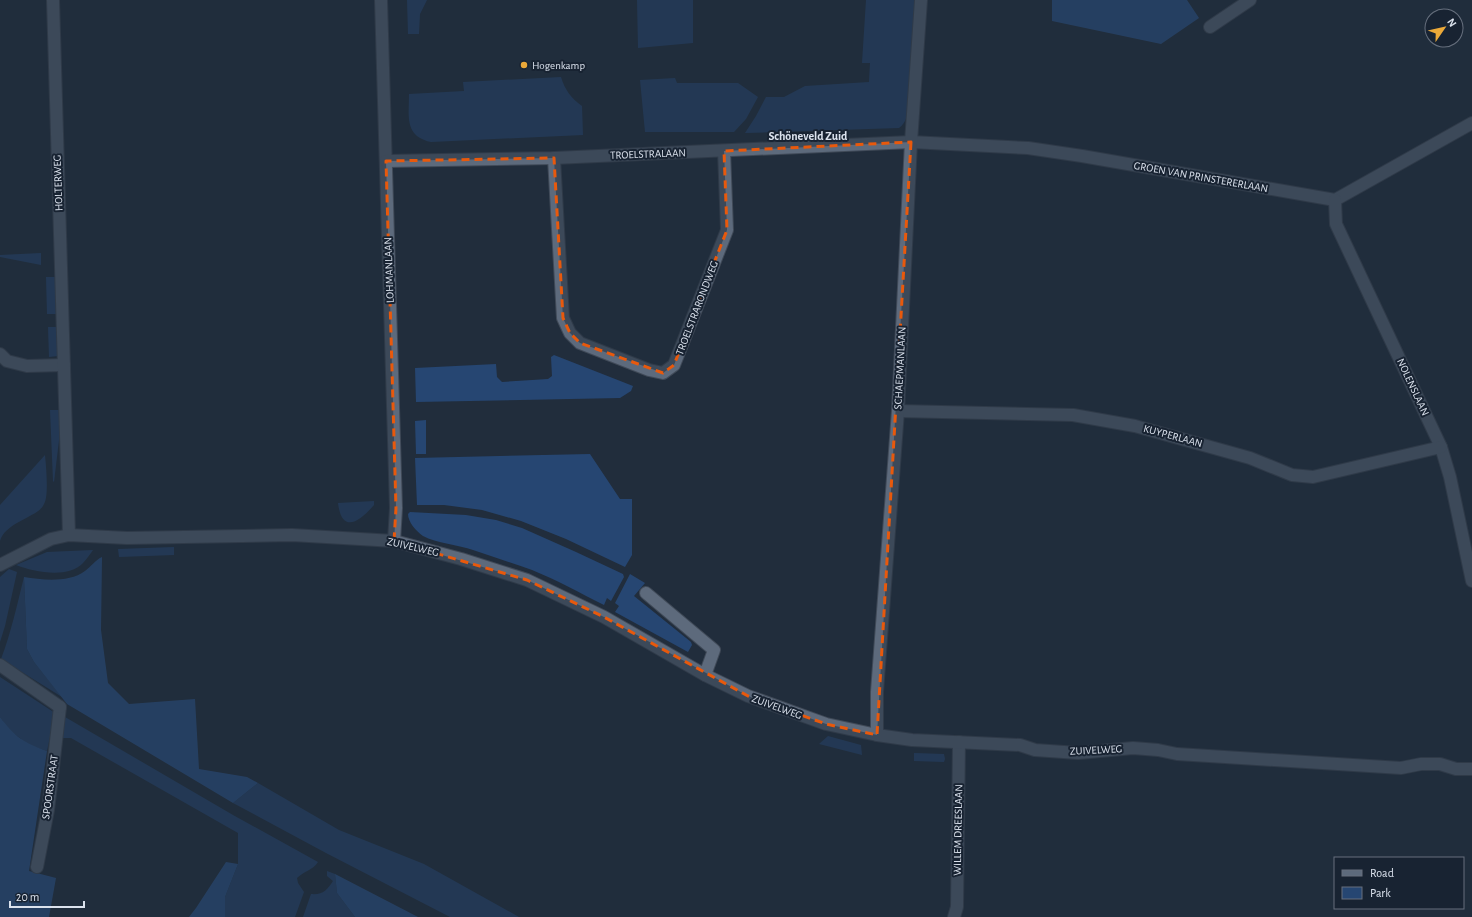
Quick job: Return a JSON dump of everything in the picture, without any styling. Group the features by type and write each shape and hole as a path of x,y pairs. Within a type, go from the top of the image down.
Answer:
{"street":[{"name":"HOLTERWEG","path":"53,0 69,535"},
{"name":"LOHMANLAAN","path":"381,0 396,508 394,541"},
{"name":"SCHAEPMANLAAN","path":"877,735 877,692 898,411 911,142 921,0"},
{"path":"1210,27 1250,0"},
{"path":"1335,200 1472,123"},
{"name":"TROELSTRALAAN","path":"386,161 554,158 911,142"},
{"name":"GROEN VAN PRINSTERERLAAN","path":"911,142 1028,148 1335,200"},
{"name":"TROELSTRARONDWEG","path":"554,158 563,318 570,333 580,342 649,370 663,373 674,365 727,230 724,151"},
{"name":"NOLENSLAAN","path":"1335,200 1336,224 1441,447 1450,477 1472,581"},
{"path":"0,354 7,361 27,366 64,365"},
{"name":"KUYPERLAAN","path":"898,411 1073,415 1143,428 1250,458 1292,475 1313,477 1441,447"},
{"path":"0,565 51,539 69,535"},
{"name":"ZUIVELWEG","path":"69,535 127,538 292,535 394,541 461,559 527,580 604,617 705,675 748,696 826,724 877,735 912,740 1020,745 1035,750 1078,753 1132,748 1158,750 1185,755 1401,768 1421,764 1440,764 1456,769 1472,769"},
{"path":"646,593 714,650 705,675"},
{"name":"SPOORSTRAAT","path":"0,666 60,707 48,810 37,867"},
{"name":"WILLEM DREESLAAN","path":"954,917 956,907 959,742"}],"highlighted area":[{"path":"911,142 877,735 826,724 748,696 604,617 527,580 394,541 396,508 386,161 554,158 563,318 570,333 580,343 663,373 674,365 727,230 724,151"}],"green space":[{"path":"407,0 427,0 420,14 419,34 408,34"},
{"path":"637,0 693,0 693,43 638,48"},
{"path":"866,0 915,0 908,109 902,126 899,128 745,133 766,97 784,97 805,86 869,82 870,63 862,63"},
{"path":"561,77 564,86 569,93 582,106 583,135 431,142 416,135 410,124 409,94 464,91 463,82"},
{"path":"675,78 677,83 738,83 758,97 746,119 734,132 645,132 640,80"},
{"path":"41,253 41,265 0,257 0,255"},
{"path":"46,277 55,277 56,314 47,314"},
{"path":"48,327 56,327 58,356 49,357"},
{"path":"554,355 633,386 631,391 620,398 416,402 415,368 496,364 497,377 502,382 548,379 552,376 551,357"},
{"path":"50,410 59,410 60,432 54,482 53,481"},
{"path":"426,420 426,454 416,454 415,421"},
{"path":"590,454 620,499 632,499 632,555 625,567 566,539 521,521 482,510 444,505 417,505 415,458"},
{"path":"45,455 47,488 46,500 44,504 36,513 8,529 3,534 0,541 0,505"},
{"path":"374,501 374,505 369,511 353,522 348,522 343,519 338,503"},
{"path":"410,512 466,515 496,520 522,528 576,552 623,574 624,577 611,601 607,598 604,605 532,570 473,550 423,536 411,523 408,517"},
{"path":"174,547 174,555 119,557 118,549"},
{"path":"93,550 77,568 60,573 41,572 16,565 47,552"},
{"path":"9,569 17,572 0,642 0,577"},
{"path":"630,574 645,583 634,596 691,642 692,645 688,652 615,612 619,606 615,603"},
{"path":"24,577 27,649 34,662 62,697 1,659 11,629"},
{"path":"0,677 55,713 47,751 29,745 8,729 0,717"},
{"path":"65,717 233,815 318,862 314,867 297,878 298,883 304,892 295,917 225,917 225,897 238,864 238,833 71,738 62,738"},
{"path":"828,736 861,745 862,755 819,744"},
{"path":"914,753 944,754 945,759 944,762 914,761"},
{"path":"258,783 339,830 424,864 519,917 450,917 233,803"},
{"path":"327,871 335,874 337,893 355,917 303,917 311,894 322,893 333,881 327,876"}],"shaded area":[{"path":"1052,0 1187,0 1199,18 1161,44 1052,21"},
{"path":"102,557 101,630 108,683 129,704 195,699 199,769 247,777 258,783 233,803 67,704 34,662 27,649 24,577 55,580 79,575"},
{"path":"0,717 20,738 47,751 29,871 56,878 49,917 0,917"},
{"path":"226,862 238,864 225,897 225,917 189,917 196,908"},
{"path":"335,874 418,917 355,917 337,893"}],"place":[{"name":"Hogenkamp","path":"524,65"}],"district":[{"name":"Schöneveld Zuid","path":"808,136"}]}
